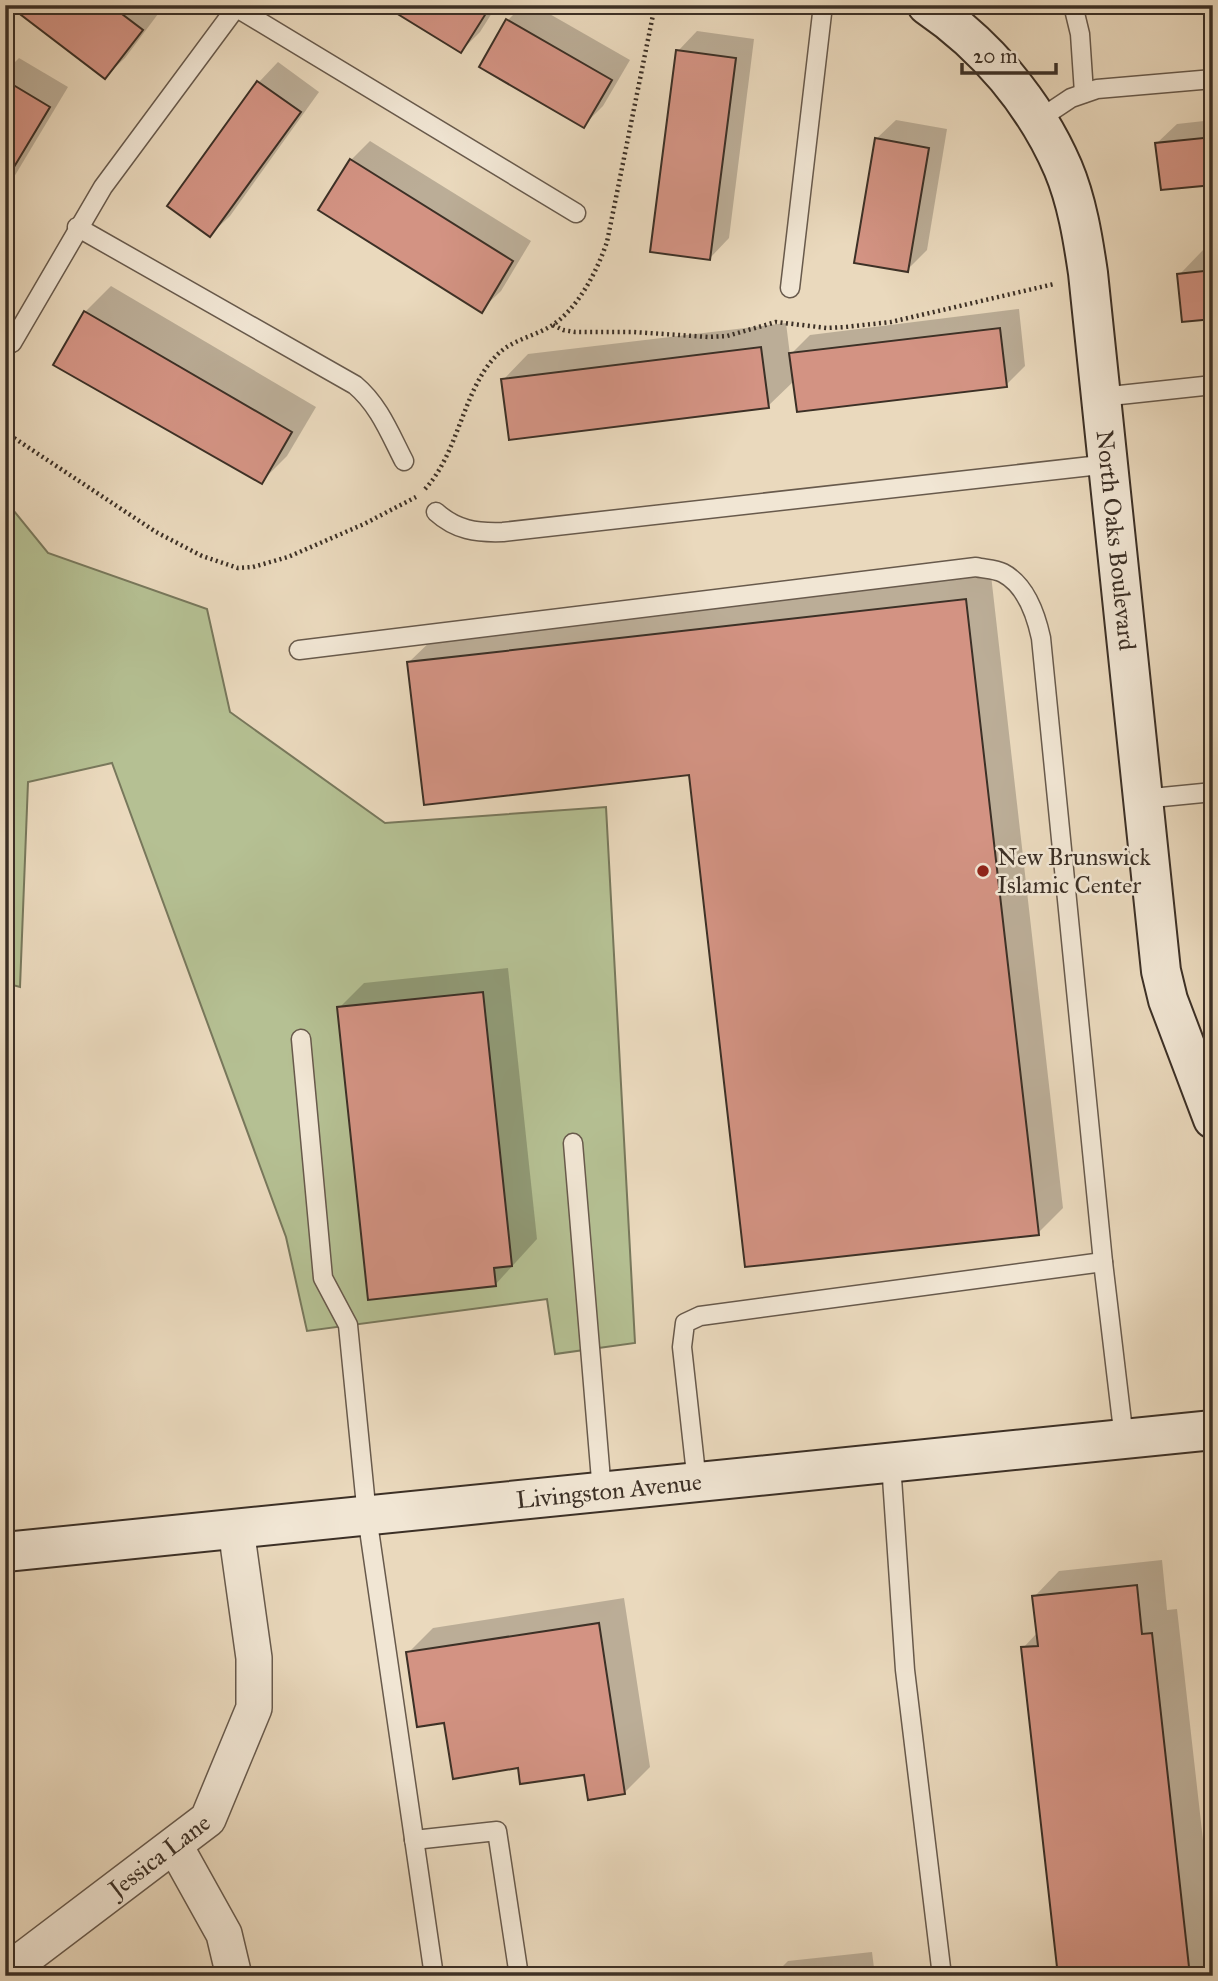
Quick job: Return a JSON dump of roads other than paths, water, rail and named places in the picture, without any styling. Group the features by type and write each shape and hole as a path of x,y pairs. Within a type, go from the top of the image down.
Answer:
{"main road":[{"name":"North Oaks Boulevard","path":"938,8 1002,71 1038,120 1064,170 1080,227 1088,273 1109,464 1161,971 1168,1000 1212,1112"},
{"name":"Livingston Avenue","path":"5,1552 1213,1430"}],"street":[{"name":"Jessica Lane","path":"5,1973 208,1819 254,1708 254,1658 236,1529"},
{"path":"175,1846 224,1934 234,1976"}],"lane":[{"path":"790,288 823,5"},
{"path":"1073,5 1080,34 1084,93"},
{"path":"12,343 103,187 235,6 576,213"},
{"path":"1038,120 1064,102 1084,93 1110,88 1213,79"},
{"path":"78,227 355,385 377,409 404,461"},
{"path":"1101,397 1213,385"},
{"path":"436,512 458,528 472,532 503,532 1109,464"},
{"path":"299,650 975,567 1003,573 1025,593 1036,614 1041,638 1103,1262 1124,1440"},
{"path":"1142,799 1213,792"},
{"path":"301,1039 323,1278 348,1325 367,1516 434,1976"},
{"path":"573,1143 602,1492"},
{"path":"697,1483 682,1347 685,1323 700,1315 1103,1262"},
{"path":"891,1463 905,1670 942,1976"},
{"path":"414,1840 497,1831 519,1976"}],"place":[{"name":"New Brunswick Islamic Center","path":"983,871"}]}
